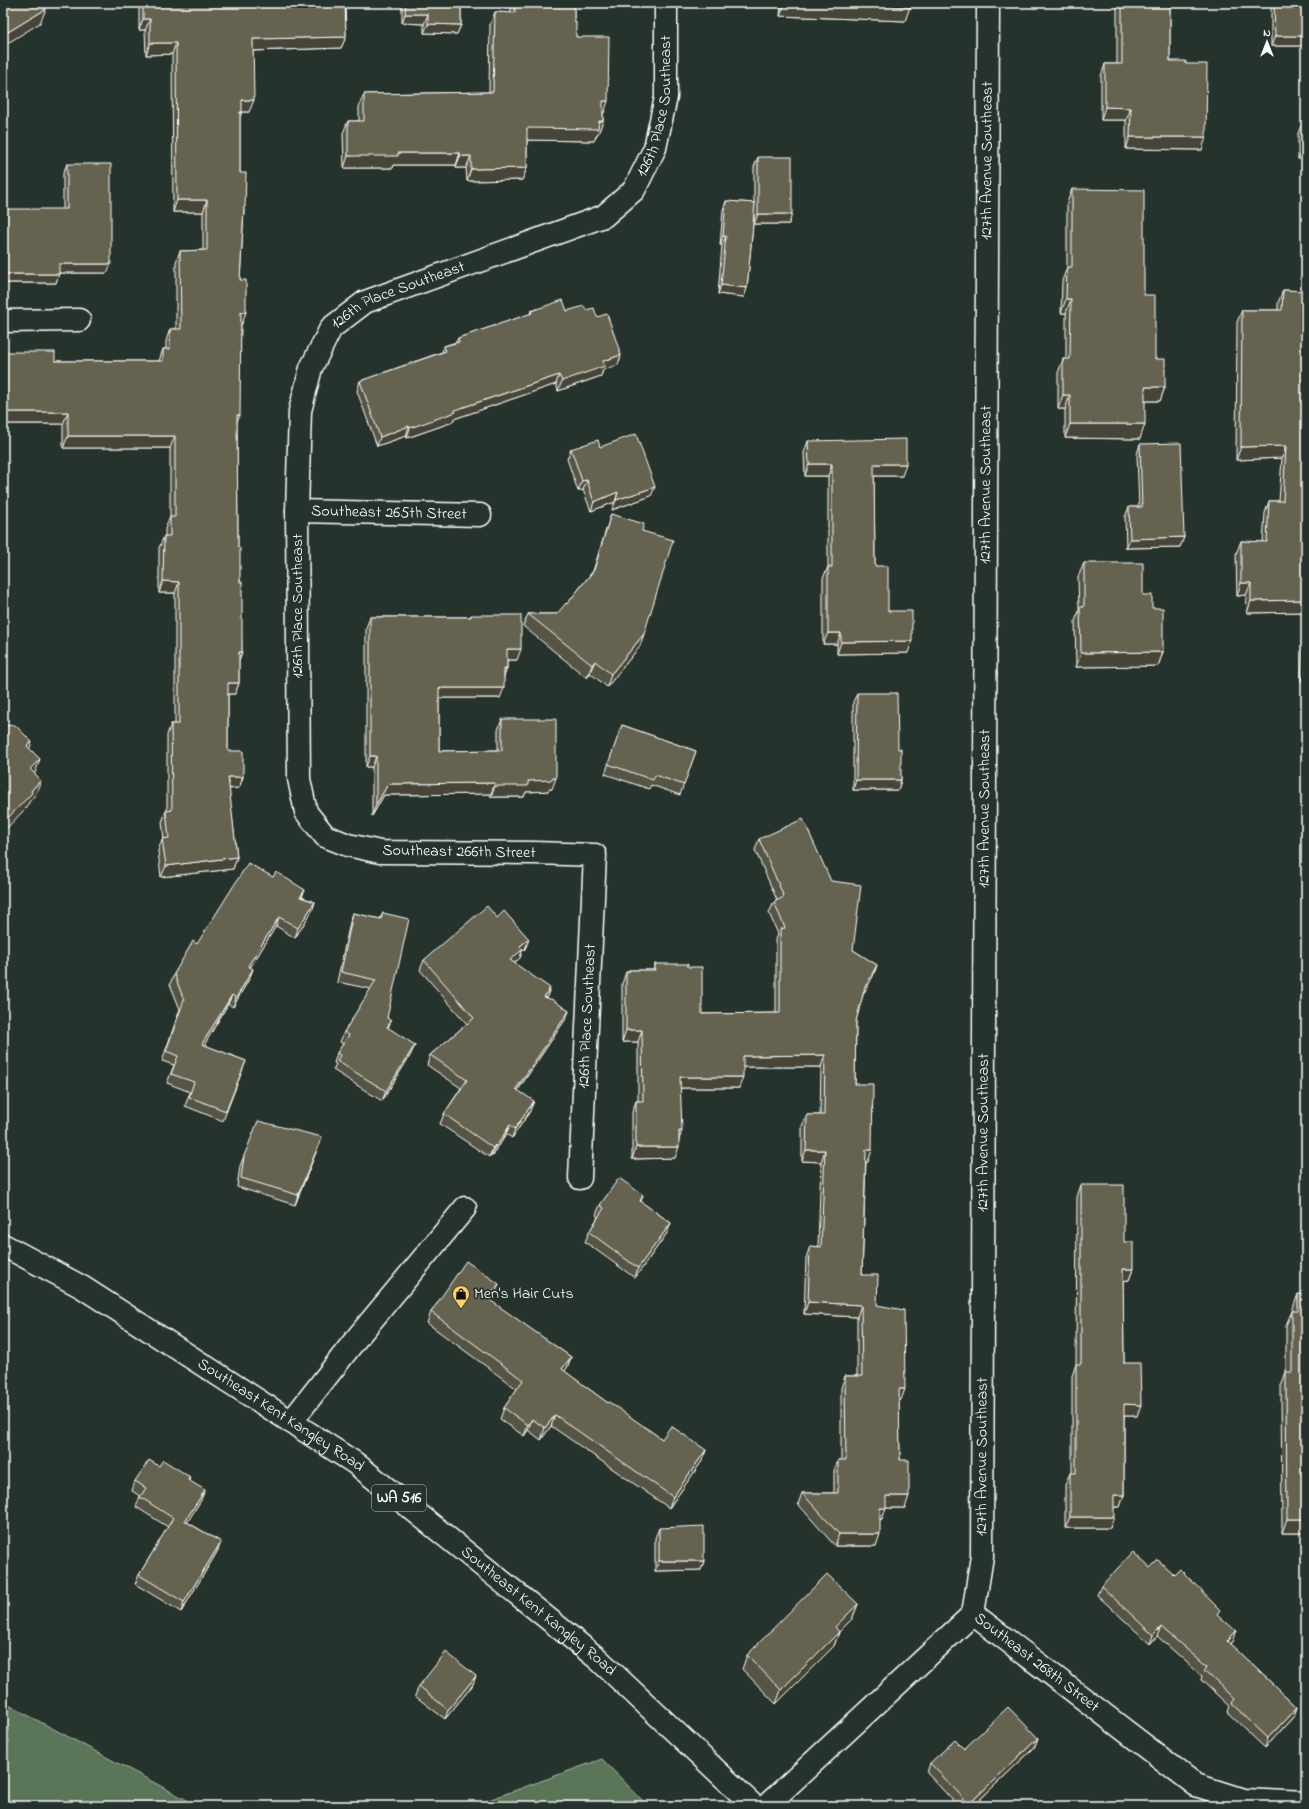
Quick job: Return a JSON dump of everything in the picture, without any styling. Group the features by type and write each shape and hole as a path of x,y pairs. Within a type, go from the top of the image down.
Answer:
{"street":[{"name":"126th Place Southeast","path":"325,836 306,812 299,779 298,511 300,411 311,368 331,328 365,302 604,216 634,190 655,148 666,97 666,3"},
{"name":"127th Avenue Southeast","path":"973,1614 982,1556 988,3"},
{"path":"3,321 79,320"},
{"name":"Southeast 265th Street","path":"298,511 480,515"},
{"name":"Southeast 266th Street","path":"325,836 348,845 380,852 595,855"},
{"name":"126th Place Southeast","path":"580,1178 595,855"},
{"path":"291,1422 356,1339 465,1208"},
{"name":"Southeast Kent Kangley Road","path":"3,1245 82,1287 355,1463 598,1659 754,1806"},
{"name":"Southeast 268th Street","path":"766,1806 973,1614 1196,1785 1243,1800 1306,1803"}],"green space":[{"path":"3,1702 198,1806 3,1806"},
{"path":"602,1759 648,1806 472,1806"}],"building":[{"path":"3,3 42,3 46,9 3,35"},
{"path":"143,3 345,3 346,37 253,39 254,100 242,100 242,112 240,112 240,173 246,173 240,280 246,280 246,312 241,312 240,415 237,415 238,547 240,548 240,582 242,582 242,652 239,652 239,683 228,683 228,751 243,751 243,777 228,777 237,857 166,866 162,839 169,838 166,811 172,810 171,724 179,724 179,582 163,581 164,536 170,536 170,517 175,517 175,436 68,436 68,412 3,412 3,352 55,352 55,361 163,361 163,349 170,349 170,329 181,329 180,251 207,250 207,200 177,200 176,43 150,43 150,19 143,19"},
{"path":"406,3 461,3 461,25 428,24 428,14 405,14"},
{"path":"515,3 574,3 576,37 609,37 608,101 603,101 603,121 599,121 598,129 527,128 527,168 471,169 471,156 460,156 460,153 398,153 398,156 348,156 348,121 364,121 364,94 493,92 495,12 515,13"},
{"path":"808,3 910,3 910,7"},
{"path":"1122,3 1170,3 1170,61 1186,61 1186,64 1207,64 1206,137 1130,137 1131,108 1105,107 1105,64 1122,64"},
{"path":"1274,3 1306,3 1306,36 1275,36"},
{"path":"1303,121 1306,121 1306,147 1303,147"},
{"path":"758,157 792,157 792,214 758,214"},
{"path":"67,164 111,164 111,264 59,264 59,274 3,274 3,209 67,209"},
{"path":"1072,189 1144,190 1144,295 1155,295 1155,359 1165,359 1165,387 1145,387 1145,424 1070,424 1070,395 1063,395 1063,359 1070,359 1071,299 1066,299 1067,267 1072,267"},
{"path":"726,201 755,203 747,288 721,285 726,236 723,236"},
{"path":"1283,290 1306,291 1306,600 1251,601 1251,583 1241,583 1241,541 1267,542 1269,501 1283,501 1286,446 1241,447 1242,310 1282,310"},
{"path":"563,300 567,311 584,306 586,310 594,308 597,317 607,314 621,355 603,361 605,366 562,381 559,375 455,410 456,412 410,428 409,426 380,437 360,381 446,351 444,346 459,342 458,338 532,313 531,311"},
{"path":"636,434 655,487 616,500 618,492 594,502 587,480 582,481 571,449 598,440 600,447"},
{"path":"906,439 906,464 874,464 875,566 888,566 888,611 912,611 912,641 841,642 841,633 828,633 828,567 832,567 832,464 809,464 808,441"},
{"path":"1181,443 1184,537 1130,539 1129,507 1142,507 1140,444"},
{"path":"611,514 644,524 642,531 673,540 644,634 611,674 595,661 592,665 528,614 557,614 566,603 567,604 594,570"},
{"path":"1084,563 1143,563 1143,595 1152,595 1152,608 1163,608 1163,652 1081,653 1080,607 1084,607"},
{"path":"471,615 521,615 521,649 507,649 507,668 504,668 504,688 439,688 439,751 502,750 502,719 556,719 556,778 552,778 552,780 528,781 528,786 495,786 495,783 388,784 376,805 376,756 370,756 370,617 471,617"},
{"path":"857,693 897,693 898,749 901,749 901,780 856,780"},
{"path":"15,725 32,742 27,746 40,759 30,769 41,780 31,791 32,793 3,823 3,726"},
{"path":"622,725 696,751 684,785 655,775 653,780 608,764"},
{"path":"803,819 831,881 861,885 853,950 877,965 865,987 856,1021 855,1084 873,1084 872,1150 866,1150 862,1275 878,1275 877,1305 904,1310 905,1389 899,1389 900,1460 909,1460 909,1496 886,1496 886,1508 880,1508 880,1534 839,1534 802,1493 838,1493 838,1460 846,1460 845,1376 862,1376 861,1305 808,1302 810,1246 821,1247 825,1150 806,1150 807,1115 824,1115 825,1055 743,1056 743,1077 680,1077 682,1131 679,1131 679,1147 636,1147 636,1101 643,1101 642,1030 626,1030 626,972 629,972 629,970 655,970 655,964 688,964 688,967 702,967 702,1014 780,1013 780,929 785,928 774,902 784,897 759,839"},
{"path":"248,863 273,877 276,872 305,890 300,897 315,902 298,928 279,917 248,966 253,969 236,998 232,995 202,1044 246,1061 226,1111 189,1097 194,1082 171,1074 178,1056 166,1051 184,1000 174,974 193,941 197,944"},
{"path":"487,906 497,918 504,911 529,939 520,946 523,949 510,960 550,988 544,997 553,1000 569,1011 516,1089 534,1101 515,1129 510,1125 496,1147 495,1145 493,1148 444,1114 467,1080 430,1055 474,1018 424,960"},
{"path":"353,913 381,919 383,913 409,919 387,1018 391,1021 387,1027 415,1045 386,1091 337,1061 340,1055 337,1053 349,1035 344,1032 376,980 341,972"},
{"path":"258,1121 322,1137 298,1195 241,1178 244,1156"},
{"path":"619,1178 643,1195 640,1201 671,1223 638,1268 589,1232 604,1208 600,1205"},
{"path":"1081,1185 1124,1185 1124,1242 1133,1242 1133,1269 1123,1269 1124,1363 1140,1363 1141,1405 1124,1404 1124,1495 1114,1495 1114,1517 1070,1517 1070,1473 1076,1473 1076,1364 1081,1364"},
{"path":"466,1261 499,1284 487,1298 571,1357 562,1369 608,1403 609,1402 662,1439 671,1426 706,1450 673,1497 555,1415 545,1428 532,1419 528,1425 504,1408 523,1380 431,1312"},
{"path":"1298,1294 1306,1294 1306,1519 1287,1519 1286,1372 1292,1372 1292,1311 1298,1311"},
{"path":"149,1460 159,1466 163,1460 190,1477 188,1480 205,1490 185,1521 221,1542 184,1602 139,1575 173,1518 140,1497 146,1488 135,1481"},
{"path":"704,1526 704,1561 659,1561 659,1528"},
{"path":"1133,1552 1150,1568 1158,1560 1174,1575 1180,1569 1220,1610 1217,1614 1236,1631 1227,1641 1297,1707 1268,1738 1231,1703 1234,1699 1204,1670 1207,1667 1161,1627 1153,1635 1101,1586"},
{"path":"827,1574 858,1604 835,1627 839,1632 781,1690 747,1655"},
{"path":"446,1652 476,1676 448,1710 419,1686"},
{"path":"1008,1707 1038,1738 969,1804 930,1763 955,1740 964,1749"}],"place":[{"name":"Men's Hair Cuts","path":"461,1309"}]}
